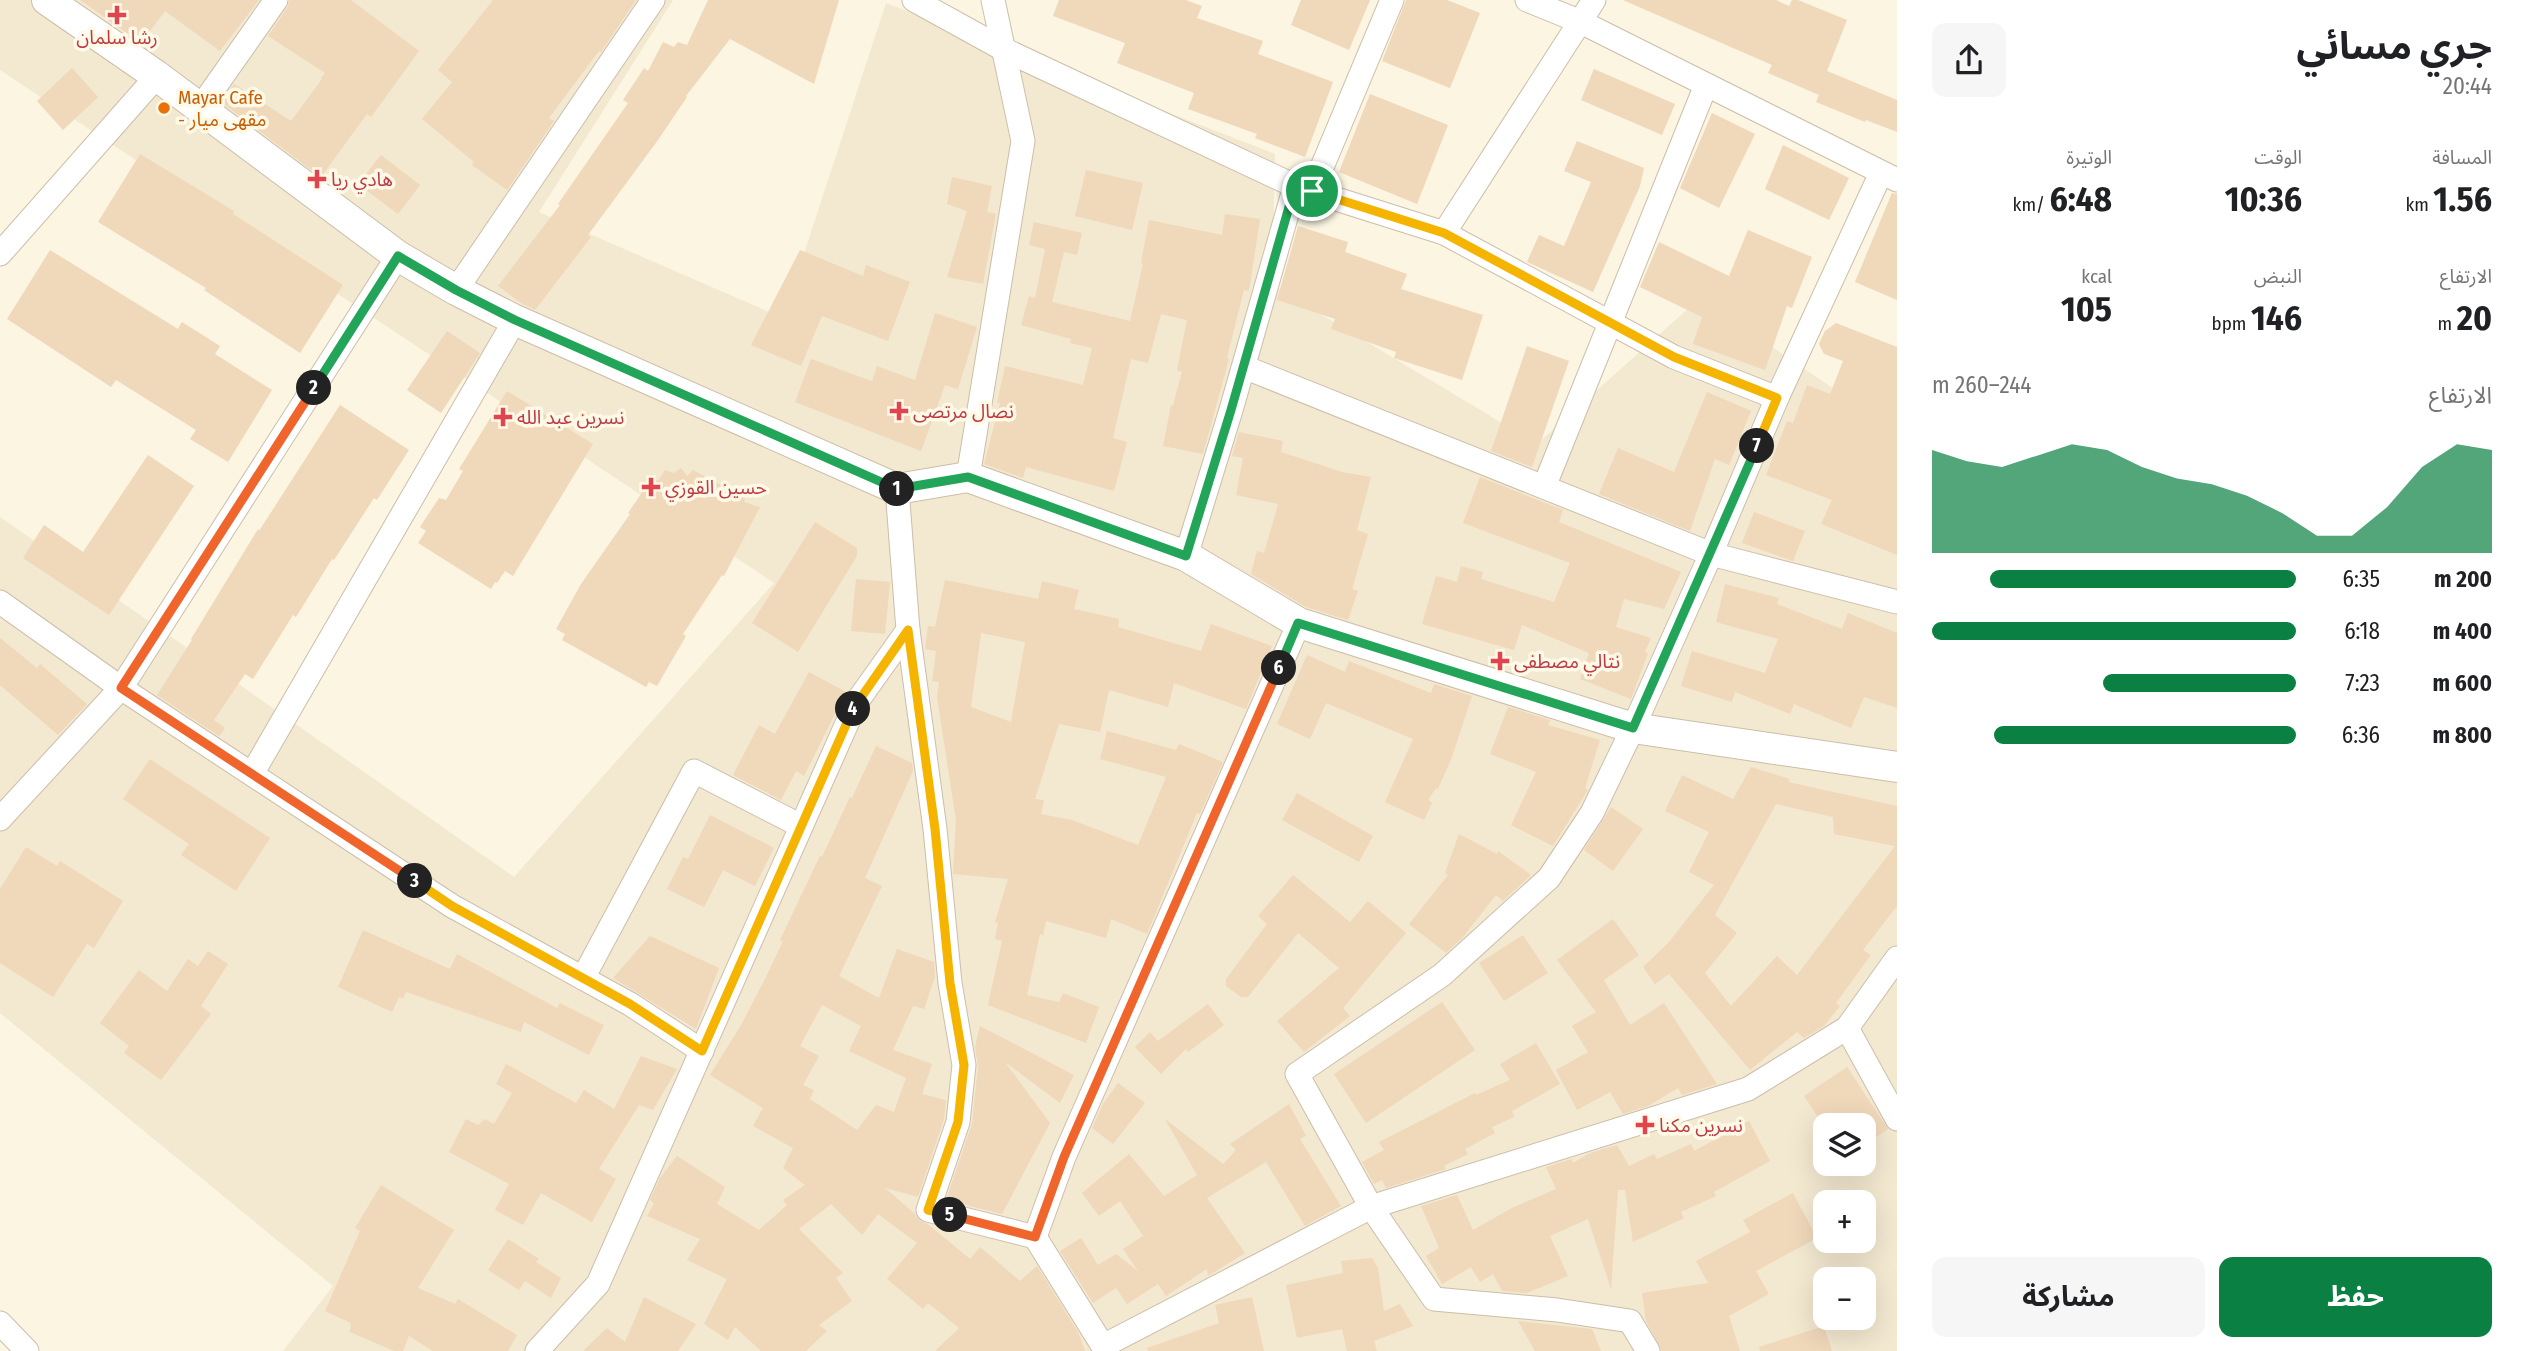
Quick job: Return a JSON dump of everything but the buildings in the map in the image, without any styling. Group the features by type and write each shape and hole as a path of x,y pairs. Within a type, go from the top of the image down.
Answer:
{"street":[{"path":"47,0 157,76 398,256 456,290 515,320 897,489 968,477 1186,556 1298,623 1633,728 1897,767"},
{"path":"200,108 275,0"},
{"path":"456,290 653,0"},
{"path":"914,0 1003,49 1304,189 1444,233 1674,357 1777,398"},
{"path":"968,477 1023,141 993,0"},
{"path":"1186,556 1244,367 1304,189 1392,0"},
{"path":"1527,0 1581,22 1889,177 1777,398 1711,554 1592,814 1549,878 1442,975 1297,1074 1371,1207 1434,1299 1557,1310 1629,1321 1648,1351"},
{"path":"1444,233 1594,0"},
{"path":"0,254 157,76"},
{"path":"1544,487 1706,85"},
{"path":"0,819 121,688 398,256"},
{"path":"252,774 515,320"},
{"path":"1244,367 1711,554 1897,602"},
{"path":"897,489 908,630 935,829 950,983 964,1065 958,1122 928,1210 1035,1237 1105,1348 1371,1207 1748,1089 1847,1028 1897,958"},
{"path":"0,602 121,688 452,906 630,1004 702,1051"},
{"path":"1035,1237 1064,1157 1298,623"},
{"path":"537,1351 598,1284 856,703 908,630"},
{"path":"583,978 694,771 801,826"},
{"path":"1847,1028 1897,1119"},
{"path":"0,1323 27,1351"}],"shaded area":[{"path":"0,0 673,0 539,212 783,318 886,3 1275,154 1272,285 1537,444 1700,298 1897,432 1897,1351 283,1351 333,1286 0,1013 0,517 514,877 774,583 0,70"}],"place":[{"name":"رشا سلمان","path":"117,15"},
{"name":"Mayar Cafe - مقهى ميار","path":"164,108"},
{"name":"هادي ريا","path":"317,179"},
{"name":"نصال مرتصى","path":"899,411"},
{"name":"نسرين عبد الله","path":"503,417"},
{"name":"حسين القوزي","path":"651,487"},
{"name":"نتالي مصطفى","path":"1500,661"},
{"name":"نسرين مكنا","path":"1645,1125"}],"route":[{"path":"1295,186 1312,191 1444,233 1674,357 1777,398 1633,728 1298,623 1064,1157 1035,1237 928,1210 958,1122 964,1065 950,983 935,829 908,630 856,703 702,1051 630,1004 452,906 121,688 398,256 515,320 897,489 968,477 1186,556 1295,186"}]}
